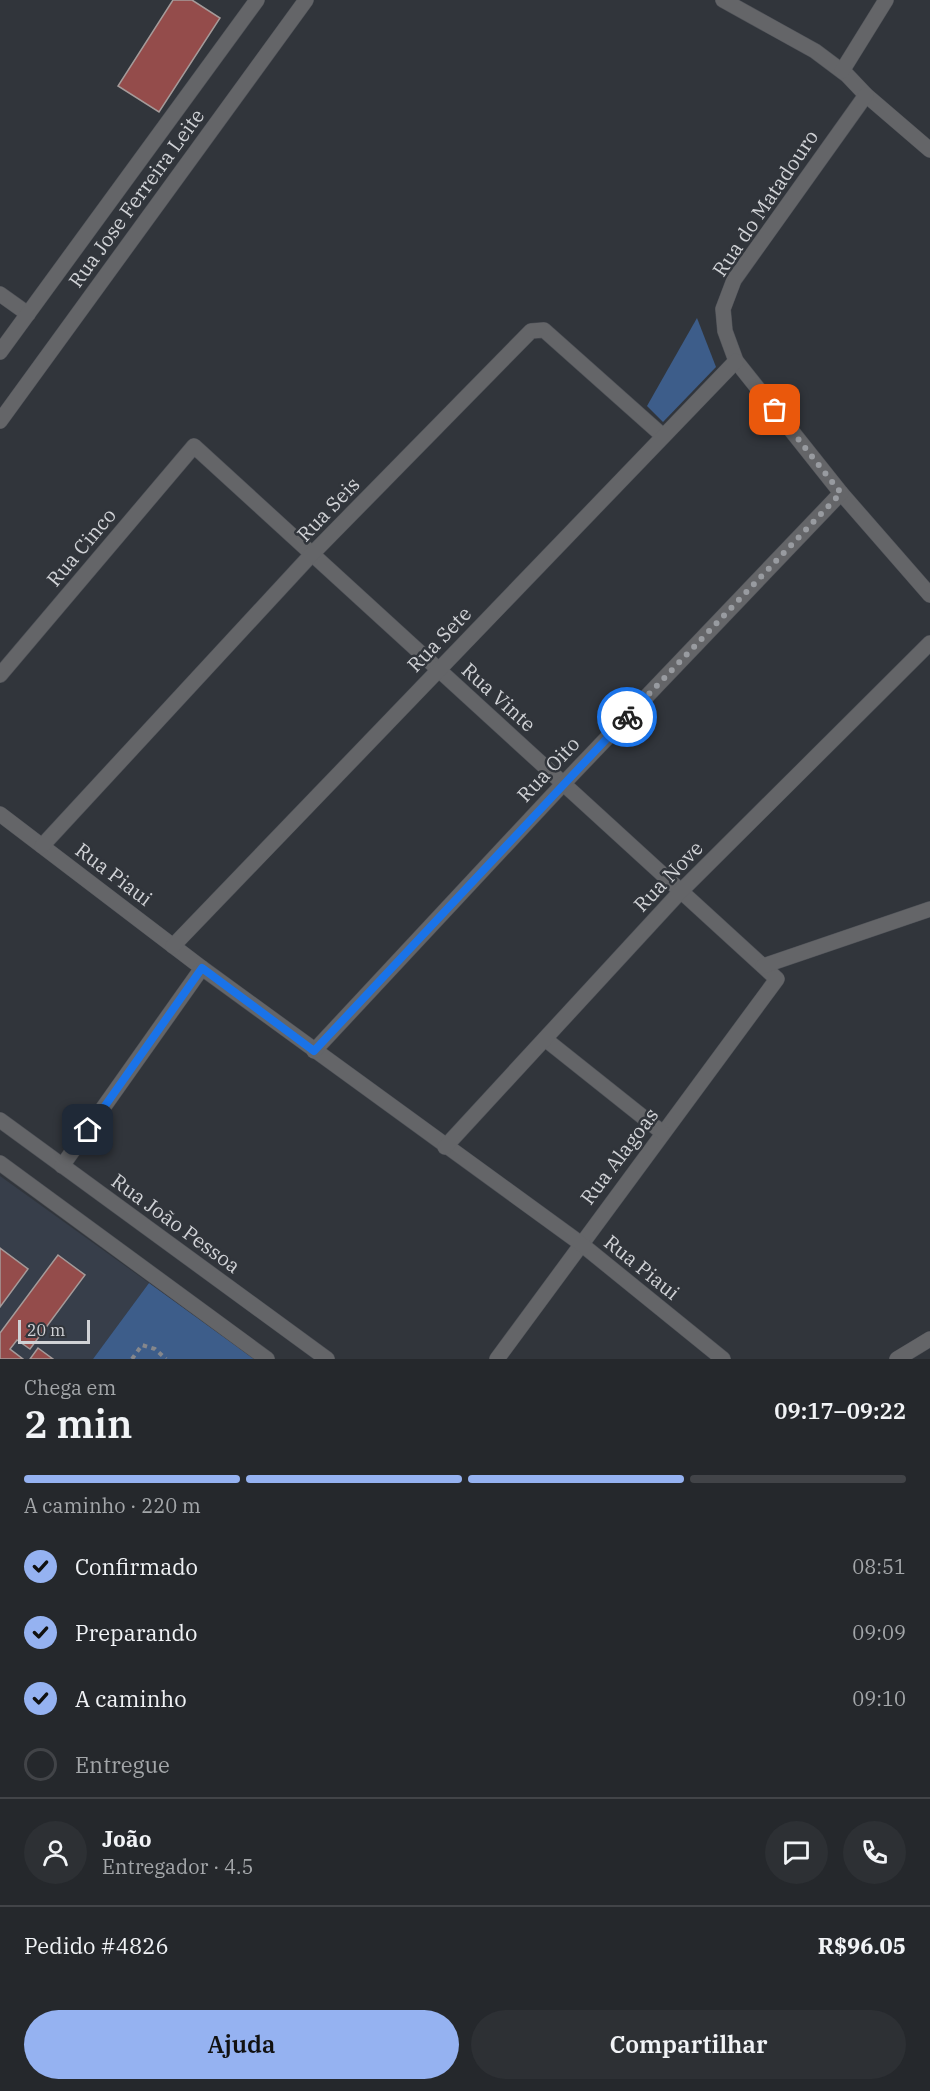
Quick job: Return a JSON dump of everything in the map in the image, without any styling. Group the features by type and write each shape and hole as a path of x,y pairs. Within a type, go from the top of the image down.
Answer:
{"street":[{"name":"Rua Jose Ferreira Leite","path":"0,352 257,0"},
{"name":"Rua Jose Ferreira Leite","path":"0,421 306,0"},
{"path":"723,0 815,51 842,71 866,95 930,150"},
{"path":"842,71 886,0"},
{"name":"Rua do Matadouro","path":"866,95 734,280 723,309 725,331 735,361 841,493 930,595"},
{"path":"0,294 28,314"},
{"name":"Rua Seis","path":"42,846 312,554 531,331 544,330 663,436"},
{"name":"Rua Sete","path":"173,946 735,361"},
{"name":"Rua Vinte","path":"194,446 777,979"},
{"name":"Rua Cinco","path":"0,675 194,446"},
{"name":"Rua Oito","path":"314,1051 563,784 841,493"},
{"name":"Rua Nove","path":"445,1147 681,891 930,643"},
{"name":"Rua Piaui","path":"0,814 202,968 580,1244 723,1359"},
{"path":"763,966 929,913"},
{"path":"62,1166 202,968"},
{"name":"Rua Alagoas","path":"497,1359 777,979"},
{"path":"545,1039 663,1133"},
{"name":"Rua João Pessoa","path":"0,1120 327,1359"},
{"path":"0,1163 267,1359"},
{"path":"897,1359 930,1339"}],"path":[{"path":"132,1359 142,1345 155,1349 166,1359"}],"shaded area":[{"path":"697,318 716,367 663,422 647,406"},
{"path":"0,1176 149,1283 93,1359 0,1359"},
{"path":"149,1283 254,1359 93,1359"}],"building":[{"path":"173,0 192,0 220,18 159,112 118,86"},
{"path":"0,1248 28,1269 0,1307"},
{"path":"58,1255 85,1275 30,1349 17,1340 10,1349 23,1359 0,1359 0,1333"},
{"path":"38,1348 53,1359 30,1359"}],"way so far":[{"path":"627,717 841,493 775,410"}],"route":[{"path":"88,1130 202,968 314,1051 627,717"}]}
